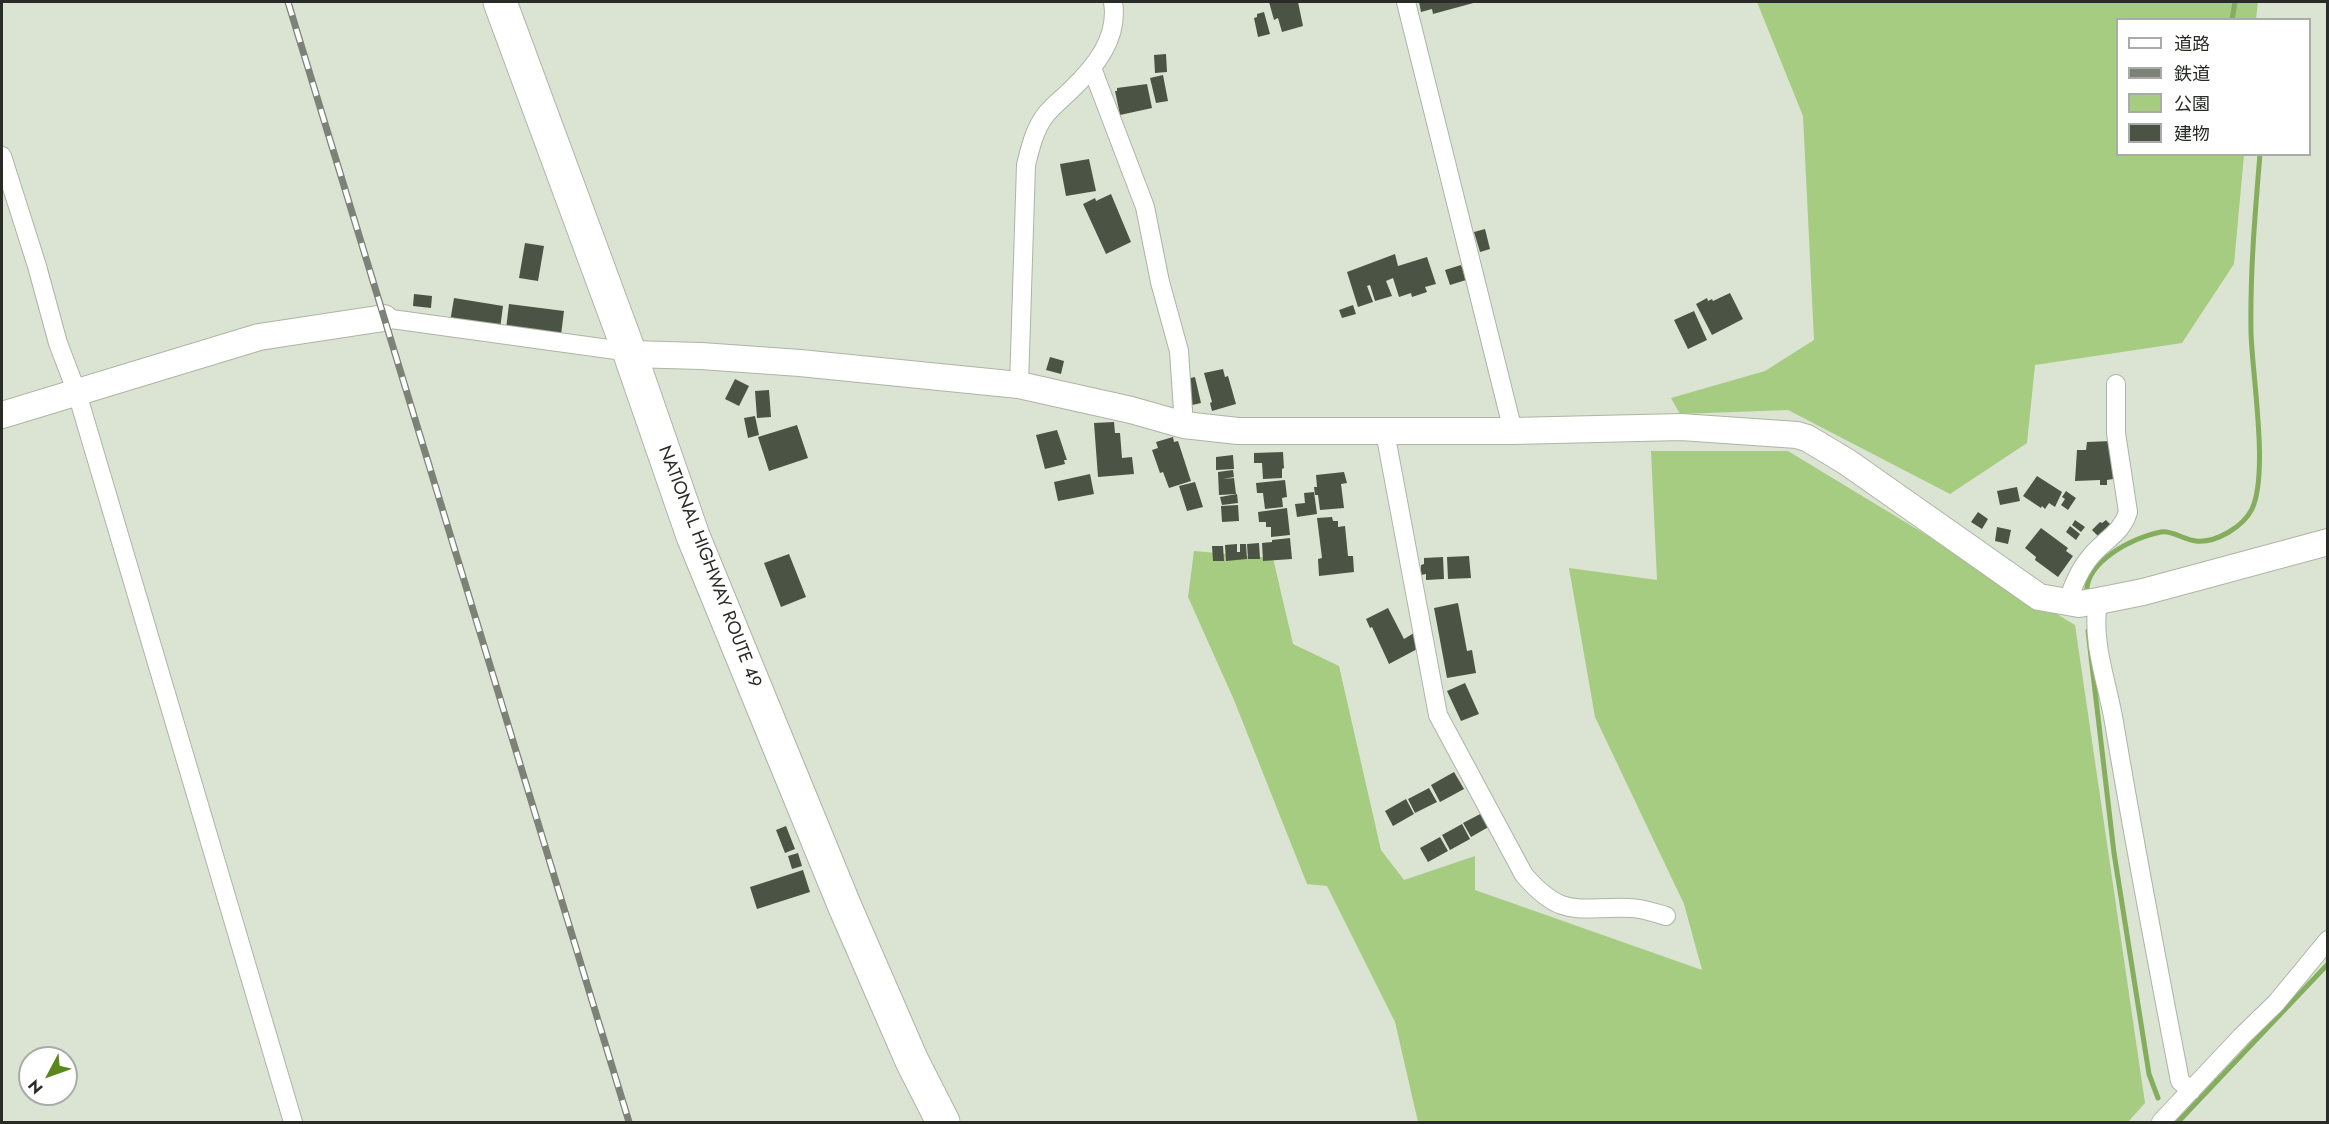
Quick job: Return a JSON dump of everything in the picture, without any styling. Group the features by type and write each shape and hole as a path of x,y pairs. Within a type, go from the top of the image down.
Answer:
{"highway":[{"name":"NATIONAL HIGHWAY ROUTE 49","path":"500,2 630,354 693,536 845,908 912,1061 943,1122"}],"street":[{"path":"1019,385 1026,165 1031,143 1044,117 1103,55 1112,26 1113,2"},
{"path":"1406,2 1513,432"},
{"path":"1092,68 1145,207 1160,282 1179,351 1184,425"},
{"path":"2,156 8,204 37,267 58,343 77,393 293,1122"},
{"path":"2,415 260,337 384,318 616,350 630,354 800,363 1019,385 1131,410 1184,425 1238,431 1513,432 1681,427 1789,434 1808,438 1847,462 2039,597 2067,603 2079,604 2143,592 2328,542"},
{"path":"2067,603 2076,578 2089,558 2114,536 2128,512 2116,433 2116,384"},
{"path":"1385,432 1438,715 1524,875 1539,892 1556,903 1575,910 1632,908 1666,916"},
{"path":"2098,601 2095,634 2109,695 2155,951 2180,1081 2191,1091"},
{"path":"2161,1122 2276,1003 2328,940"}],"green space":[{"path":"1757,2 2258,2 2256,18 2116,18 2116,156 2244,156 2234,264 2182,343 2035,365 2027,443 1950,494 1788,410 1680,414 1671,398 1765,371 1814,340 1803,116"},
{"path":"1651,451 1788,451 2075,625 2145,1103 2128,1122 1418,1122 1395,1022 1327,886 1307,884 1234,700 1188,597 1194,551 1273,558 1293,644 1339,666 1381,850 1404,880 1475,856 1475,890 1702,970 1684,904 1595,717 1569,568 1657,580"}],"building":[{"path":"1269,2 1298,2 1303,26 1282,32 1278,18 1274,20"},
{"path":"1419,2 1477,2 1433,14 1432,9 1421,12"},
{"path":"1264,12 1270,34 1258,37 1254,18 1257,14"},
{"path":"1166,54 1167,72 1155,73 1154,55"},
{"path":"1163,75 1168,101 1156,103 1150,78"},
{"path":"1147,84 1152,108 1120,115 1115,91 1117,88"},
{"path":"1089,159 1096,191 1066,196 1060,164"},
{"path":"1111,194 1131,242 1106,254 1083,204"},
{"path":"1485,229 1490,249 1480,252 1474,232"},
{"path":"525,243 544,246 538,281 519,278"},
{"path":"1395,254 1398,266 1427,257 1436,284 1425,287 1427,292 1412,297 1411,293 1399,297 1393,278 1386,281 1392,296 1375,301 1370,285 1367,286 1373,302 1358,307 1347,272"},
{"path":"1461,265 1466,280 1450,285 1445,270"},
{"path":"1730,293 1743,319 1712,335 1696,304 1707,298 1708,301 1712,299 1713,301"},
{"path":"414,294 432,296 431,308 413,306"},
{"path":"454,298 503,306 500,329 450,322"},
{"path":"509,304 564,311 561,335 506,329"},
{"path":"1353,305 1356,314 1342,318 1339,310"},
{"path":"1694,311 1707,340 1688,349 1674,320"},
{"path":"1050,357 1064,361 1061,374 1046,370"},
{"path":"1223,369 1225,377 1228,376 1236,404 1212,411 1210,403 1212,402 1204,373"},
{"path":"1195,377 1201,403 1192,405 1186,379"},
{"path":"735,379 749,386 739,406 725,399"},
{"path":"769,390 771,417 757,418 755,391"},
{"path":"755,416 759,435 748,438 744,418"},
{"path":"1114,422 1115,433 1120,433 1122,458 1132,457 1134,474 1098,477 1094,423"},
{"path":"797,425 808,458 769,471 758,437"},
{"path":"1057,430 1067,460 1064,460 1065,464 1045,469 1036,435"},
{"path":"1173,437 1174,442 1178,441 1191,481 1169,488 1163,472 1160,473 1152,450 1158,448 1156,442"},
{"path":"2112,441 2113,479 2107,480 2107,485 2100,485 2100,480 2075,481 2077,450 2086,450 2087,442"},
{"path":"1283,452 1282,478 1263,479 1262,463 1254,463 1254,453"},
{"path":"1233,455 1234,469 1216,470 1216,457"},
{"path":"1233,470 1234,477 1223,479 1234,478 1236,494 1219,495 1218,472"},
{"path":"1344,472 1347,483 1341,484 1344,508 1320,510 1318,495 1315,495 1314,487 1317,487 1316,475"},
{"path":"1090,474 1094,494 1058,501 1054,482"},
{"path":"2037,476 2062,492 2055,507 2049,503 2045,509 2042,506 2041,508 2023,496"},
{"path":"1285,480 1287,497 1282,498 1283,507 1265,509 1263,493 1257,493 1256,483"},
{"path":"1195,482 1203,507 1187,511 1179,486"},
{"path":"2017,487 2020,501 2000,505 1997,491"},
{"path":"2066,491 2076,498 2068,510 2061,505"},
{"path":"1314,492 1317,514 1297,517 1295,504 1305,503 1304,493"},
{"path":"1237,494 1238,503 1222,505 1220,497"},
{"path":"1238,505 1239,521 1222,522 1221,506"},
{"path":"1287,508 1290,535 1271,537 1271,527 1266,527 1266,522 1259,522 1258,512"},
{"path":"1978,512 1988,519 1982,529 1971,522"},
{"path":"1332,517 1333,521 1338,521 1338,527 1345,526 1348,556 1353,556 1354,572 1319,576 1318,559 1322,558 1317,518"},
{"path":"2075,520 2085,527 2081,532 2072,525"},
{"path":"2106,520 2111,525 2099,537 2092,530 2100,522"},
{"path":"2070,526 2080,534 2076,540 2066,532"},
{"path":"1997,527 2011,530 2008,544 1995,541"},
{"path":"2041,528 2068,548 2066,551 2073,556 2058,577 2035,560 2036,557 2025,548"},
{"path":"1290,538 1292,559 1263,561 1262,543"},
{"path":"1259,543 1260,559 1248,559 1247,544"},
{"path":"1237,544 1237,552 1240,552 1240,544 1246,544 1247,559 1226,561 1225,545"},
{"path":"1212,546 1223,546 1224,561 1213,561"},
{"path":"789,554 806,597 781,607 764,563"},
{"path":"1469,556 1471,578 1448,579 1447,557"},
{"path":"1443,557 1444,579 1426,580 1426,574 1421,575 1424,558"},
{"path":"1458,603 1467,651 1472,650 1476,673 1447,678 1434,608"},
{"path":"1388,608 1404,639 1414,633 1421,647 1389,664 1366,619"},
{"path":"1465,683 1479,714 1461,721 1447,691"},
{"path":"1454,772 1464,789 1440,802 1431,785"},
{"path":"1429,788 1437,802 1415,813 1408,799"},
{"path":"1406,799 1414,814 1393,826 1385,811"},
{"path":"1484,812 1492,825 1471,837 1463,823"},
{"path":"1462,824 1470,839 1450,850 1442,835"},
{"path":"786,826 795,849 785,853 776,830"},
{"path":"1440,837 1448,851 1428,862 1420,848"},
{"path":"798,853 802,866 792,869 788,856"},
{"path":"803,870 810,892 757,909 750,887"}],"waterway":[{"path":"2232,18 2235,2"},
{"path":"2087,595 2088,583 2093,572 2112,553 2125,545 2161,532 2169,532 2196,541 2212,539 2236,528 2252,509 2257,493 2259,472 2251,310 2253,243 2260,156"},
{"path":"2088,631 2114,853 2149,1074 2158,1098"},
{"path":"2178,1122 2328,964"}],"railway":[{"path":"288,2 629,1122"}]}
